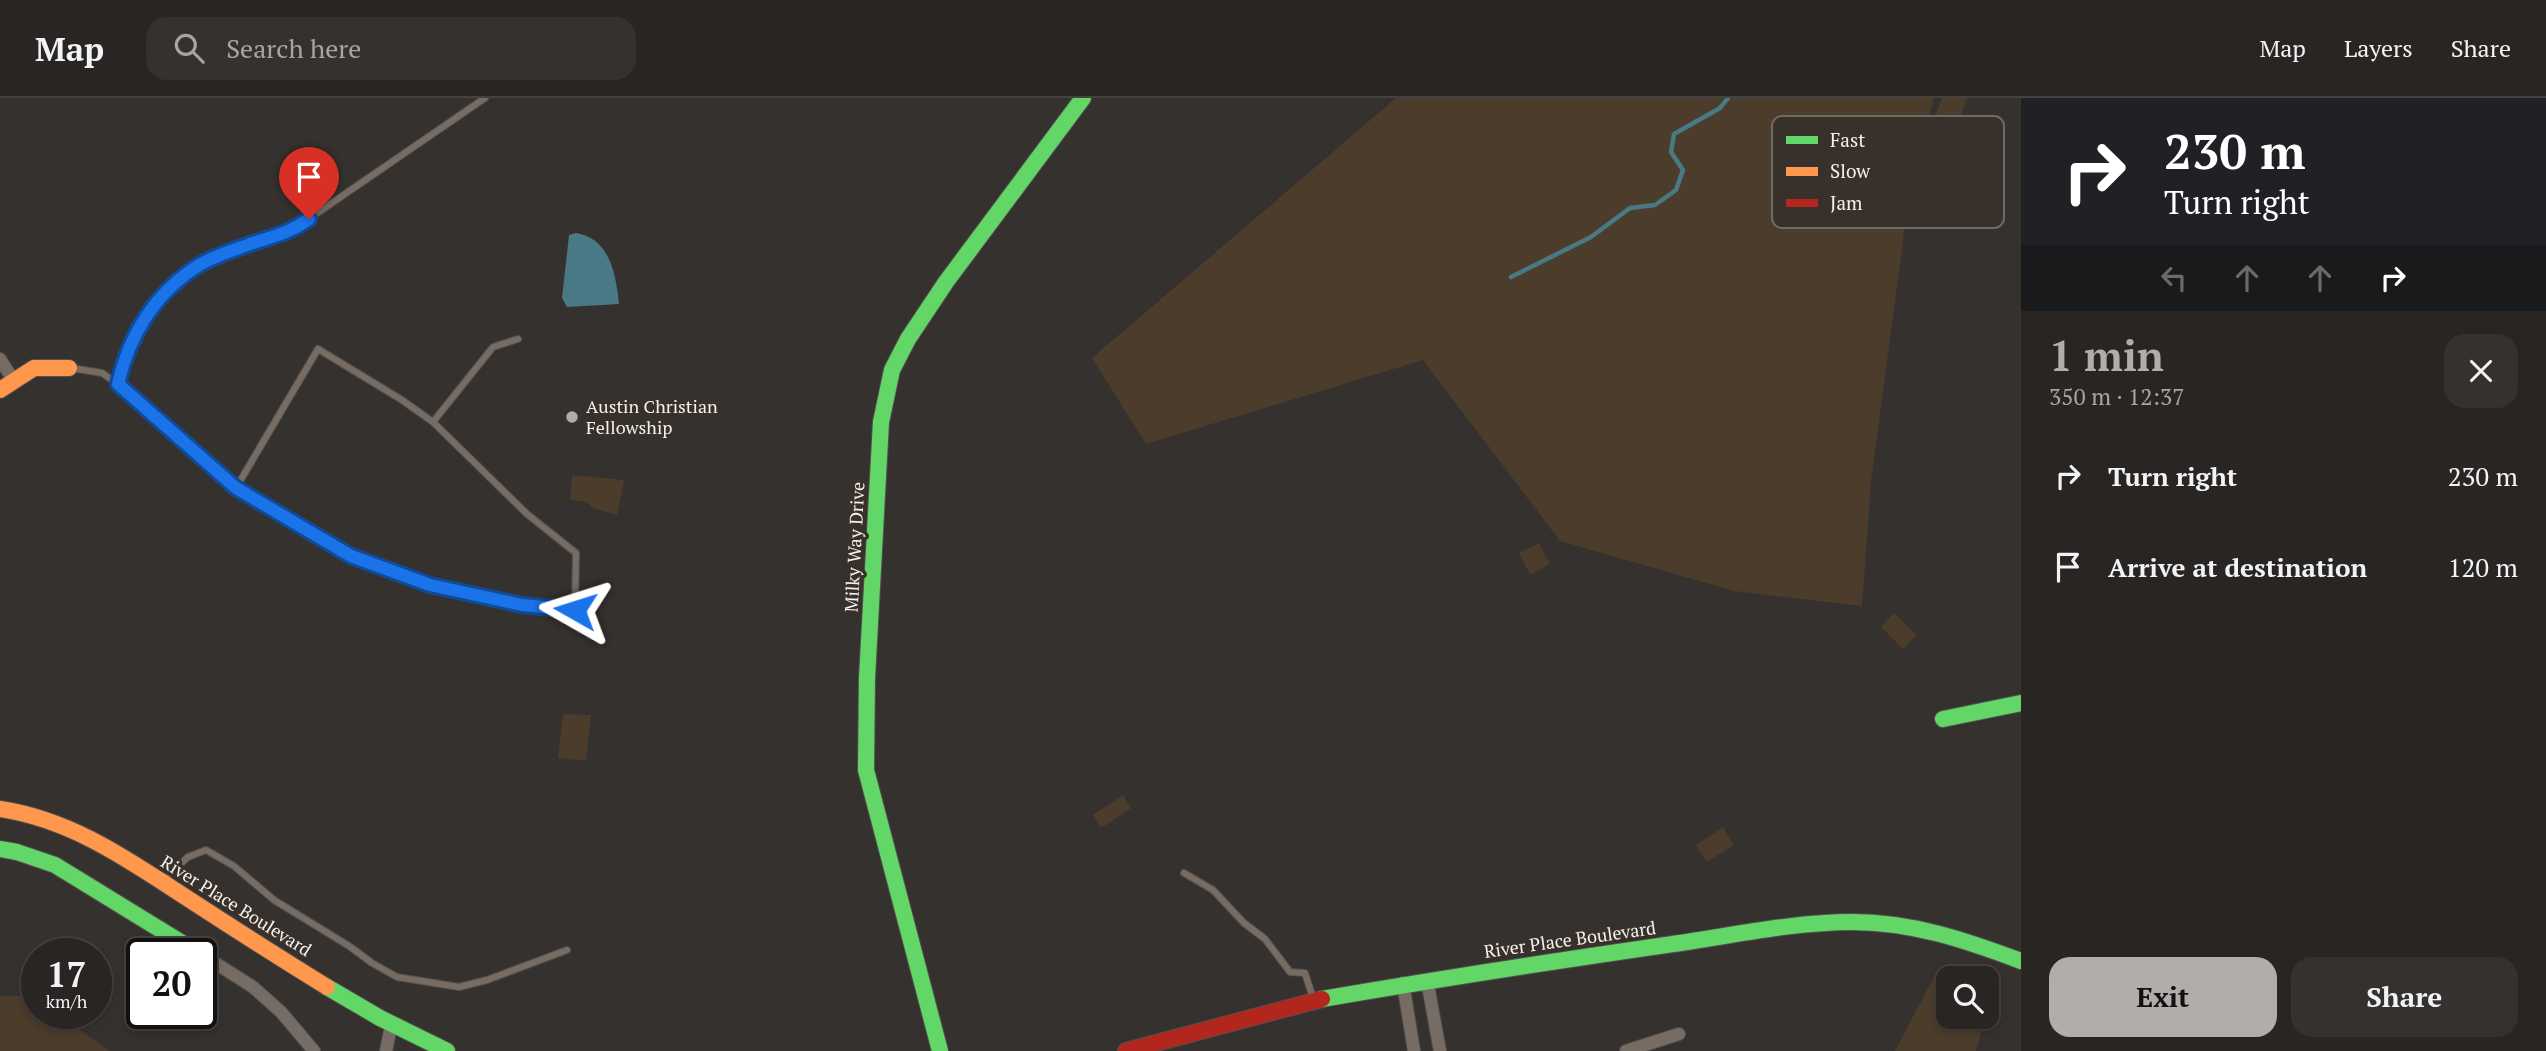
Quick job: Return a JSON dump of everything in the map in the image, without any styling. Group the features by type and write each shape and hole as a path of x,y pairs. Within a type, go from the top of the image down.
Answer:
{"street":[{"name":"Milky Way Drive","path":"940,1051 866,770 867,678 881,422 892,370 908,339 946,282 1083,98"},
{"path":"0,359 14,381"},
{"path":"0,390 34,368 69,368"},
{"path":"1943,719 2021,703"},
{"name":"River Place Boulevard","path":"0,809 26,814 68,828 108,849 391,1026 447,1051"},
{"path":"0,849 55,865 175,938"},
{"name":"River Place Boulevard","path":"1126,1051 1314,1000 1427,980 1784,928 1851,922 1900,926 1956,937 2021,961"},
{"path":"217,964 253,986 281,1012 314,1051"},
{"path":"1427,980 1440,1051"},
{"path":"1403,984 1414,1051"},
{"path":"386,1051 391,1026"},
{"path":"1626,1051 1679,1034"}],"lane":[{"path":"118,384 124,357 151,307 179,279 203,263 292,231 485,98"},
{"path":"433,422 493,347 519,340"},
{"path":"69,368 102,373 236,488 351,556 430,585 522,605 575,610 576,553 527,514 433,422 318,349 236,488"},
{"path":"161,882 188,857 206,850 234,866 274,900 397,977 459,987 487,980 568,950"},
{"path":"1184,873 1213,890 1244,923 1265,939 1290,972 1305,973 1314,1000"}],"shaded area":[{"path":"1396,98 1934,98 1929,116 1772,116 1772,228 1904,228 1871,481 1862,606 1734,591 1560,541 1423,360 1146,444 1092,358"},
{"path":"1942,98 1967,98 1960,116 1935,116"},
{"path":"572,475 624,480 617,515 593,508 587,502 570,500"},
{"path":"1539,543 1550,564 1530,575 1519,553"},
{"path":"1894,613 1917,635 1903,649 1881,627"},
{"path":"563,714 591,715 586,761 558,758"},
{"path":"1123,795 1131,808 1101,828 1093,815"},
{"path":"1723,827 1734,845 1707,862 1696,845"},
{"path":"1936,973 1936,1029 1982,1029 1976,1051 1895,1051"},
{"path":"0,996 21,996 21,1029 78,1029 110,1051 0,1051"}],"water":[{"path":"576,233 597,242 604,250 613,270 619,304 567,307 562,298 569,235"}],"waterway":[{"path":"1511,277 1591,237 1630,208 1655,205 1676,190 1683,170 1671,152 1674,134 1720,108 1728,98"}],"traffic: fast":[{"path":"940,1051 866,770 867,678 881,422 892,370 908,339 946,282 1083,98"},
{"path":"1943,719 2021,703"},
{"path":"0,849 55,865 174,938"},
{"path":"1322,999 1807,924 1852,922 1896,925 1959,939 2021,961"},
{"path":"327,987 380,1018 447,1051"}],"traffic: slow":[{"path":"0,390 34,368 69,368"},
{"path":"0,809 51,822 98,843 327,987"}],"traffic: jam":[{"path":"1126,1051 1322,999"}],"place":[{"name":"Austin Christian Fellowship","path":"572,417"}],"route":[{"path":"309,219 292,231 203,263 179,279 151,307 124,357 118,384 236,488 351,556 430,585 522,605 575,610"}]}
